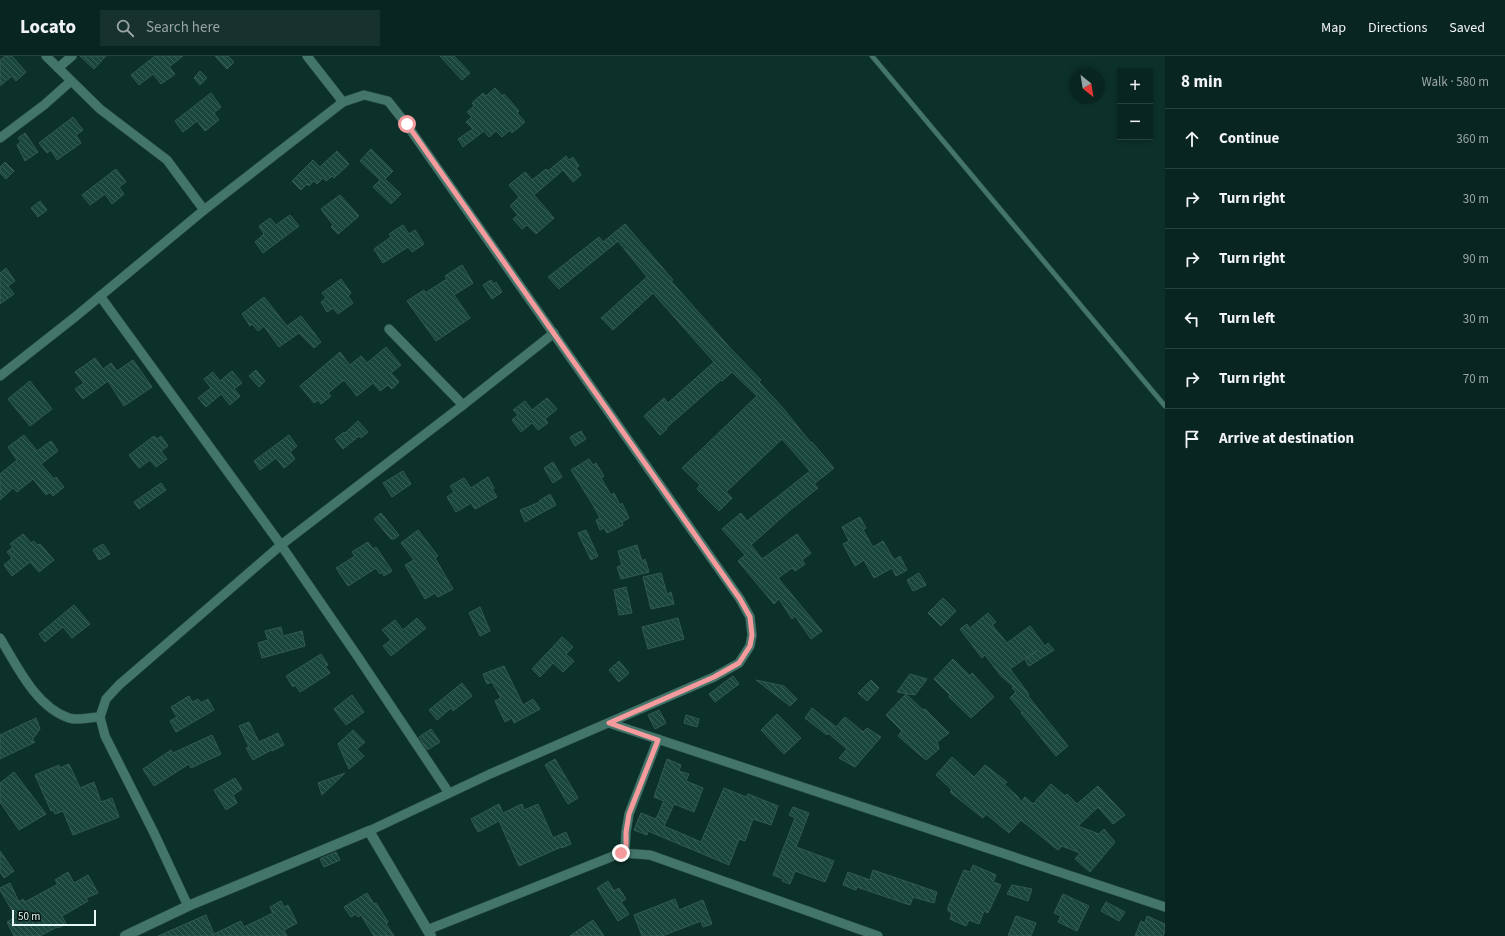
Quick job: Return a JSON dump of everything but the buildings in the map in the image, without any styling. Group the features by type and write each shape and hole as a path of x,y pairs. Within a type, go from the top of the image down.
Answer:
{"street":[{"path":"46,56 100,109 166,160 204,210"},
{"path":"58,68 72,56"},
{"path":"307,56 343,102"},
{"path":"0,138 71,82"},
{"path":"0,376 204,210 343,102 364,95 388,101 407,124 554,333 740,599 750,617 752,635 750,646 739,663 714,677 449,793 369,831 188,906 125,936"},
{"path":"100,296 281,545 449,793"},
{"path":"389,329 463,406"},
{"path":"188,906 105,736 100,717 106,699 119,685 281,545 463,406 554,333"},
{"path":"0,638 29,686 50,709 70,719 100,717"},
{"path":"609,723 1165,906"},
{"path":"369,831 429,933 626,850 626,832 629,814 658,740"},
{"path":"621,853 650,855 878,936"}],"lane":[{"path":"872,56 1165,406"}],"route":[{"path":"407,124 740,599 750,617 752,635 750,646 739,663 714,677 609,723 658,740 629,814 626,832 626,850 621,853"}]}
